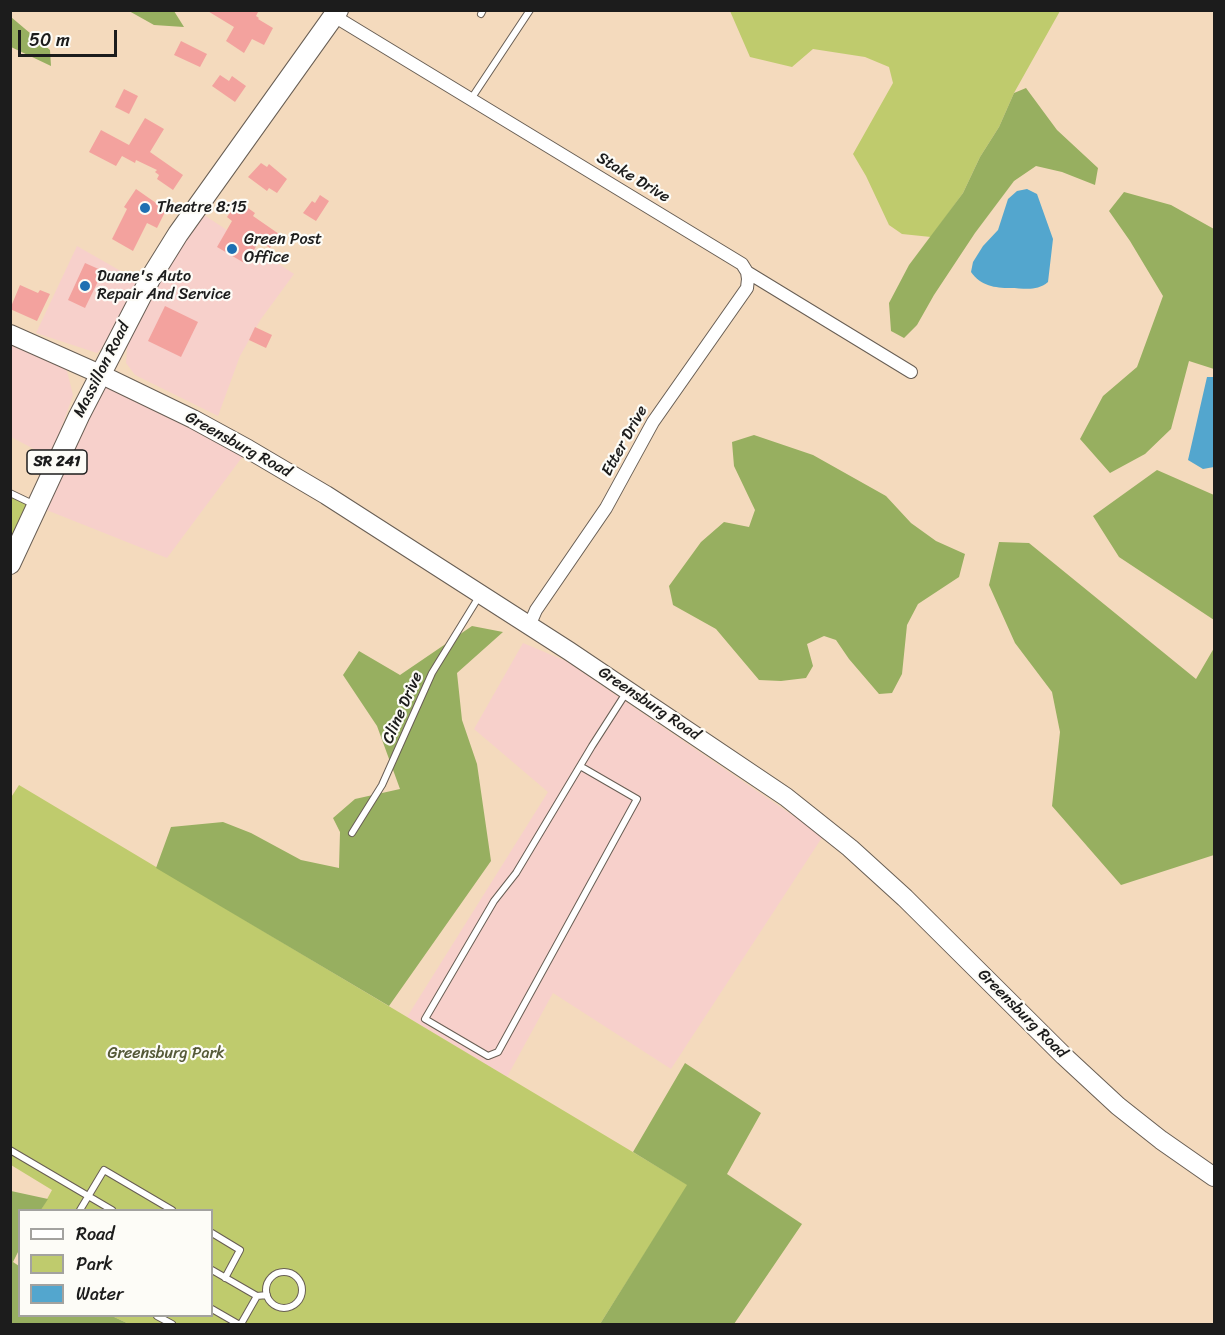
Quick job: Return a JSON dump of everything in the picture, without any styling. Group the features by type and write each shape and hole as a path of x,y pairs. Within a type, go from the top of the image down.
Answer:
{"main road":[{"name":"Massillon Road","path":"10,564 79,416 102,375 124,327 178,234 336,13"},
{"name":"Greensburg Road","path":"13,338 102,375 248,449 326,495 628,690 786,797 850,848 905,898 1064,1056 1118,1106 1161,1140 1215,1177"}],"street":[{"name":"Stake Drive","path":"336,13 471,99 742,264 747,272 911,372"},
{"name":"Etter Drive","path":"529,626 536,610 606,508 654,422 747,288 747,272"}],"lane":[{"path":"471,99 530,10"},
{"path":"10,493 38,506"},
{"name":"Cline Drive","path":"352,833 382,785 432,673 480,594"},
{"path":"580,766 637,800 498,1052 488,1056 425,1019 494,901 516,873 580,766 628,690"},
{"path":"10,1150 110,1209"},
{"path":"81,1209 104,1170 170,1209"},
{"path":"213,1234 240,1250 225,1278"},
{"path":"213,1271 256,1296 267,1295"},
{"path":"293,1273 301,1283 302,1295 295,1305 289,1308 276,1306 267,1295 268,1282 276,1274 293,1273"},
{"path":"213,1310 239,1324 256,1296"}],"shaded area":[{"path":"204,215 294,274 261,319 240,356 218,416 135,375 126,363 128,335 179,250"},
{"path":"77,246 140,282 116,334 97,353 36,333"},
{"path":"10,341 57,362 67,371 73,395 51,458 11,437"},
{"path":"104,380 243,456 167,558 44,509"},
{"path":"523,643 566,661 823,836 671,1069 553,993 507,1077 407,1017 548,792 474,729"}],"green space":[{"path":"129,11 174,11 184,27 154,25"},
{"path":"730,11 1060,11 1014,93 999,127 980,157 963,193 931,237 902,234 889,225 853,154 893,83 889,67 865,57 813,49 792,67 750,57"},
{"path":"11,17 50,50 51,66 11,47"},
{"path":"1026,88 1057,130 1098,168 1095,185 1062,172 1036,166 1014,181 975,233 917,325 904,338 891,331 889,303 909,265 963,193 980,157 999,127 1014,93"},
{"path":"1124,192 1171,205 1214,229 1214,369 1189,361 1171,429 1145,454 1110,473 1080,439 1103,396 1137,367 1163,296 1109,211"},
{"path":"754,435 813,455 886,496 911,523 936,541 965,554 959,577 918,604 907,625 902,674 892,693 879,694 836,640 824,636 807,644 813,666 806,678 781,681 759,680 716,629 673,605 669,586 701,542 724,522 749,527 755,510 734,466 732,442"},
{"path":"1157,470 1214,495 1214,620 1119,557 1093,516"},
{"path":"11,493 38,506 11,564"},
{"path":"999,542 1029,543 1196,679 1214,648 1214,855 1121,885 1052,806 1060,732 1052,692 1015,643 989,585"},
{"path":"472,626 503,632 457,673 462,720 477,764 491,861 389,1006 156,868 171,827 223,822 251,833 301,860 339,868 340,832 333,818 355,799 400,789 377,726 343,675 359,651 400,675"},
{"name":"Greensburg Park","path":"19,785 688,1185 600,1324 129,1324 114,1317 213,1317 213,1209 42,1209 52,1190 11,1165 10,799"},
{"path":"685,1063 761,1113 727,1174 802,1224 734,1324 600,1324 687,1185 633,1152"},
{"path":"11,1191 48,1199 42,1209 18,1209 18,1252 13,1262 18,1265 18,1317 114,1317 129,1324 11,1324"}],"water":[{"path":"1027,189 1037,194 1053,239 1048,282 1030,289 999,287 984,283 971,272 973,262 983,246 998,230 1008,199 1017,191"},
{"path":"1207,377 1214,377 1214,467 1203,469 1188,460"}],"building":[{"path":"206,10 259,10 256,16 258,19 273,28 264,45 252,39 244,53 226,41 234,27"},
{"path":"181,41 207,54 200,67 174,55"},
{"path":"220,75 229,81 232,76 246,86 235,102 212,86"},
{"path":"124,89 138,96 129,114 115,107"},
{"path":"145,118 164,129 150,152 183,175 173,190 157,179 159,175 155,172 157,170 136,160 135,163 122,156 116,166 89,152 101,130 129,145"},
{"path":"261,163 267,167 269,164 287,179 277,193 269,188 267,191 248,177"},
{"path":"136,189 166,210 157,228 147,223 133,251 112,239 127,209 124,207"},
{"path":"320,195 329,201 316,221 303,213 312,201 315,203"},
{"path":"238,201 255,213 253,216 279,234 270,248 259,241 246,264 217,247 232,221 227,217"},
{"name":"Duane's Auto Repair And Service","path":"85,263 103,271 85,308 68,300"},
{"path":"20,285 38,293 40,290 50,294 37,321 10,309"},
{"path":"165,306 198,322 181,357 148,341"},
{"path":"255,327 272,335 266,348 249,340"}],"place":[{"name":"Theatre 8:15","path":"145,208"},
{"name":"Green Post Office","path":"232,249"},
{"name":"Duane's Auto Repair And Service","path":"85,286"}]}
